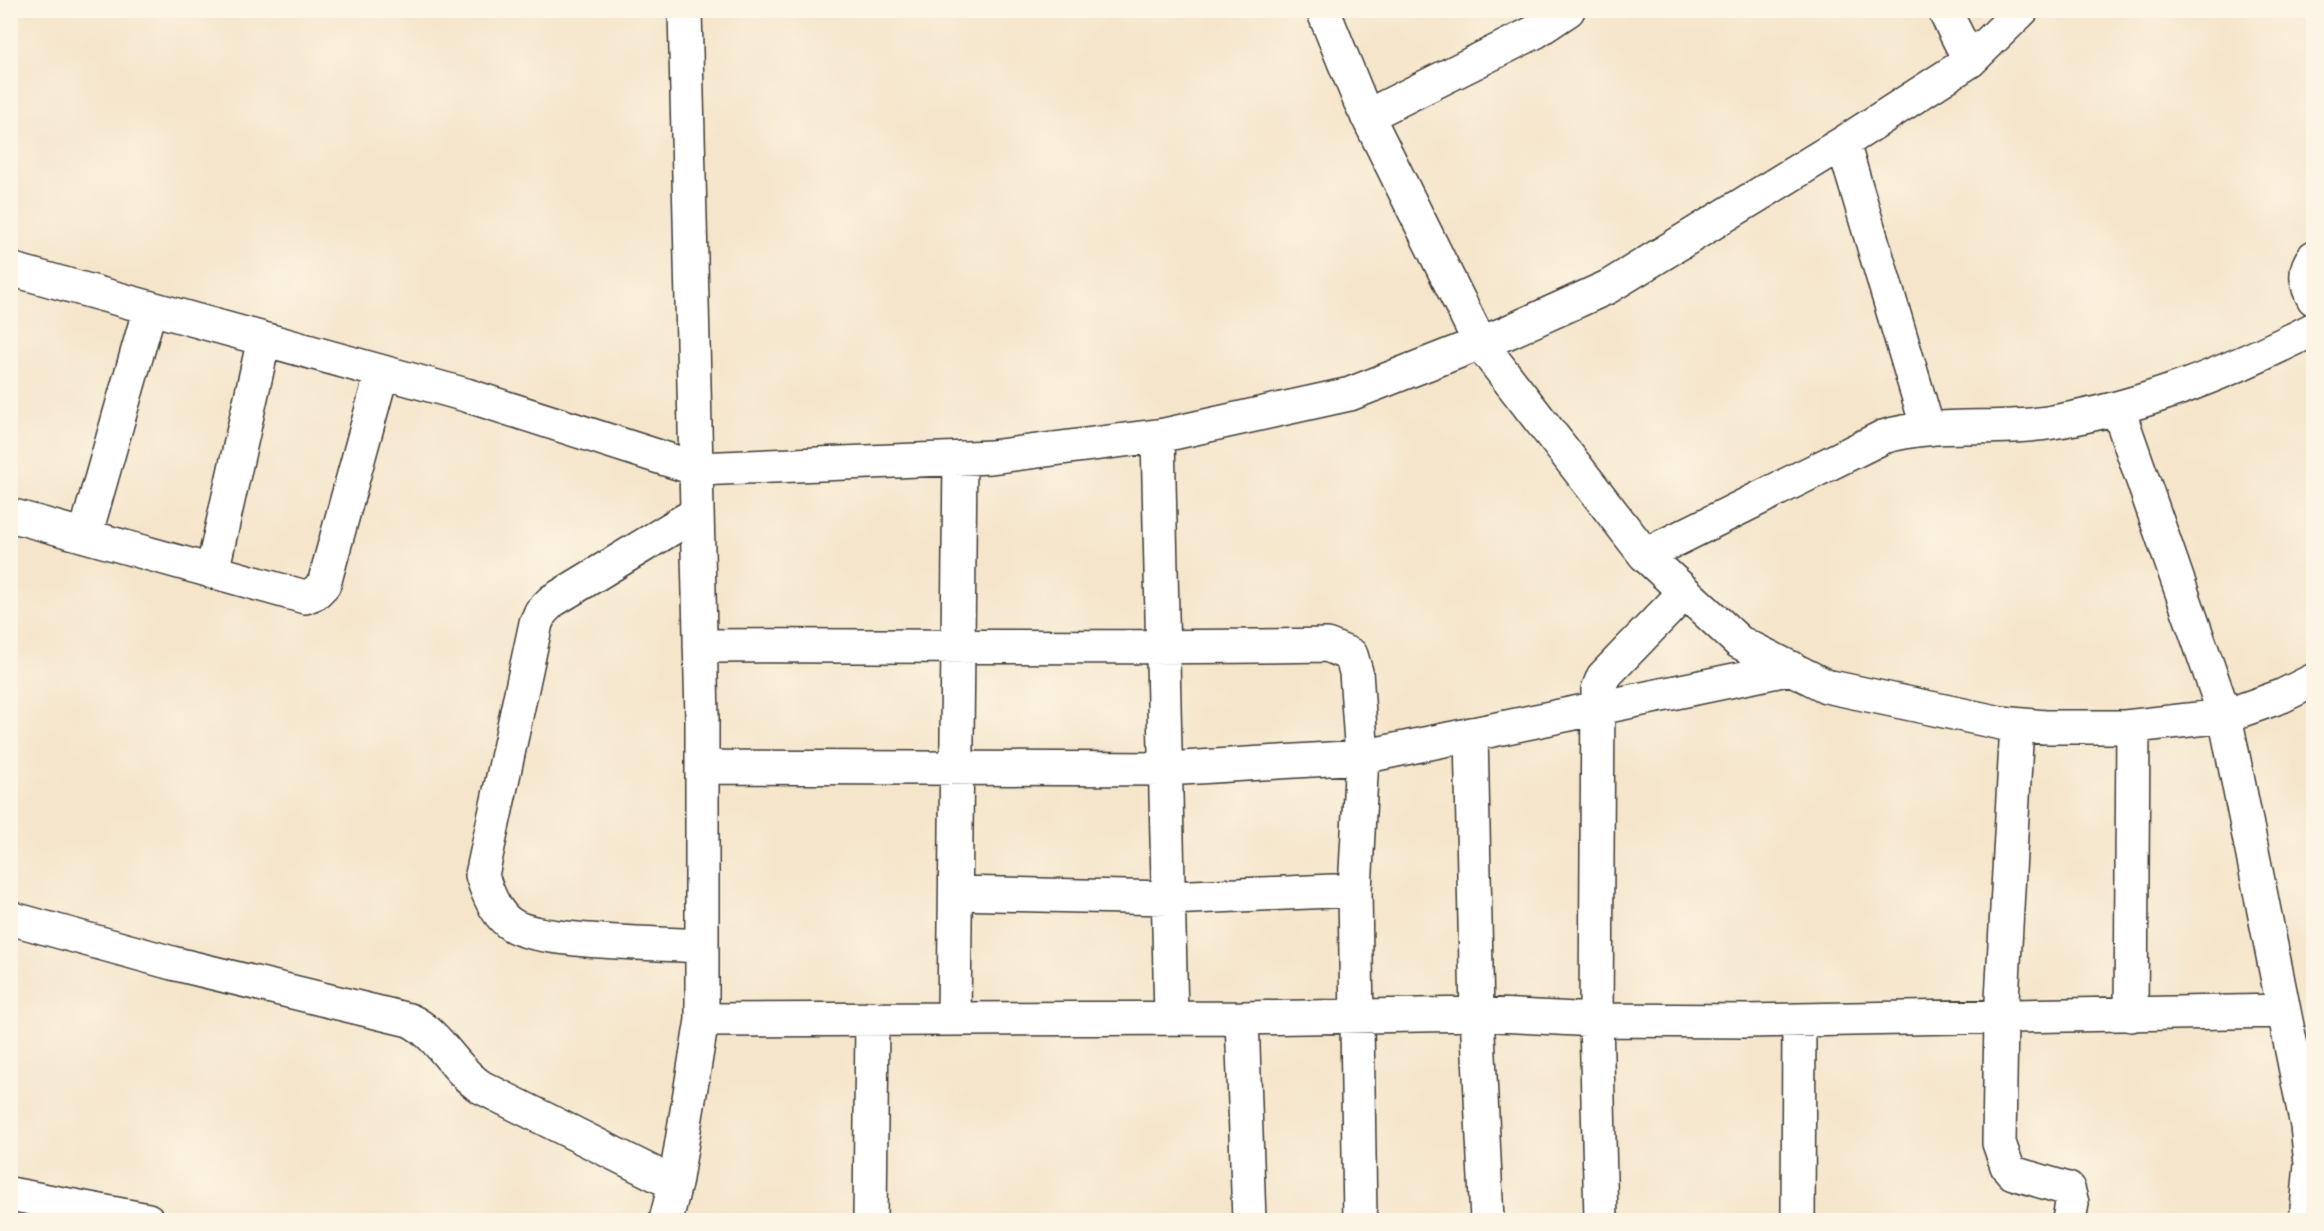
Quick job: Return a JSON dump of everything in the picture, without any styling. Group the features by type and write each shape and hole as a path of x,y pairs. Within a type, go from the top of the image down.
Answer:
{"street":[{"path":"666,1221 675,1184 702,1020 700,946 703,767 698,469 685,10"},
{"path":"1323,10 1367,116 1480,343 1645,555 1739,642 1827,686 2017,725 2133,726 2225,716 2282,696 2313,680"},
{"path":"1367,116 1535,32 1568,10"},
{"path":"1944,10 1970,61"},
{"path":"10,269 466,395 698,469 991,457 1158,436 1350,394 1480,343 1608,287 1843,143 1970,61 2022,10"},
{"path":"1843,143 1928,429"},
{"path":"2313,257 2309,262 2306,277 2313,299"},
{"path":"85,536 150,308"},
{"path":"1645,555 1883,437 1900,432 1928,429 2045,423 2118,410 2222,374 2313,329"},
{"path":"212,572 264,339"},
{"path":"10,514 305,597 315,593 324,584 382,372"},
{"path":"2118,410 2225,716 2307,1126 2312,1174 2306,1221"},
{"path":"1158,436 1171,1018"},
{"path":"954,1017 960,458"},
{"path":"697,513 552,601 542,612 536,623 482,875 493,903 512,925 540,936 700,946"},
{"path":"1601,1221 1596,1020 1596,708 1598,690 1603,677 1685,592"},
{"path":"700,646 958,644 1163,648 1327,645 1346,651 1354,662 1362,757 1355,891 1360,1221"},
{"path":"703,767 957,770 1166,769 1362,757 1792,668"},
{"path":"2017,725 2001,1018 1999,1143 2013,1173 2068,1189 2072,1203 2069,1221"},
{"path":"2131,1015 2133,726"},
{"path":"1471,734 1477,1014 1487,1221"},
{"path":"956,893 1168,898 1355,891"},
{"path":"10,918 172,963 409,1020 429,1033 474,1082 675,1184"},
{"path":"702,1020 954,1017 1242,1018 1357,1014 1477,1014 1596,1020 1799,1020 2284,1011"},
{"path":"870,1221 872,1018"},
{"path":"1242,1018 1249,1221"},
{"path":"1798,1221 1799,1020"},
{"path":"10,1194 148,1221"}]}
